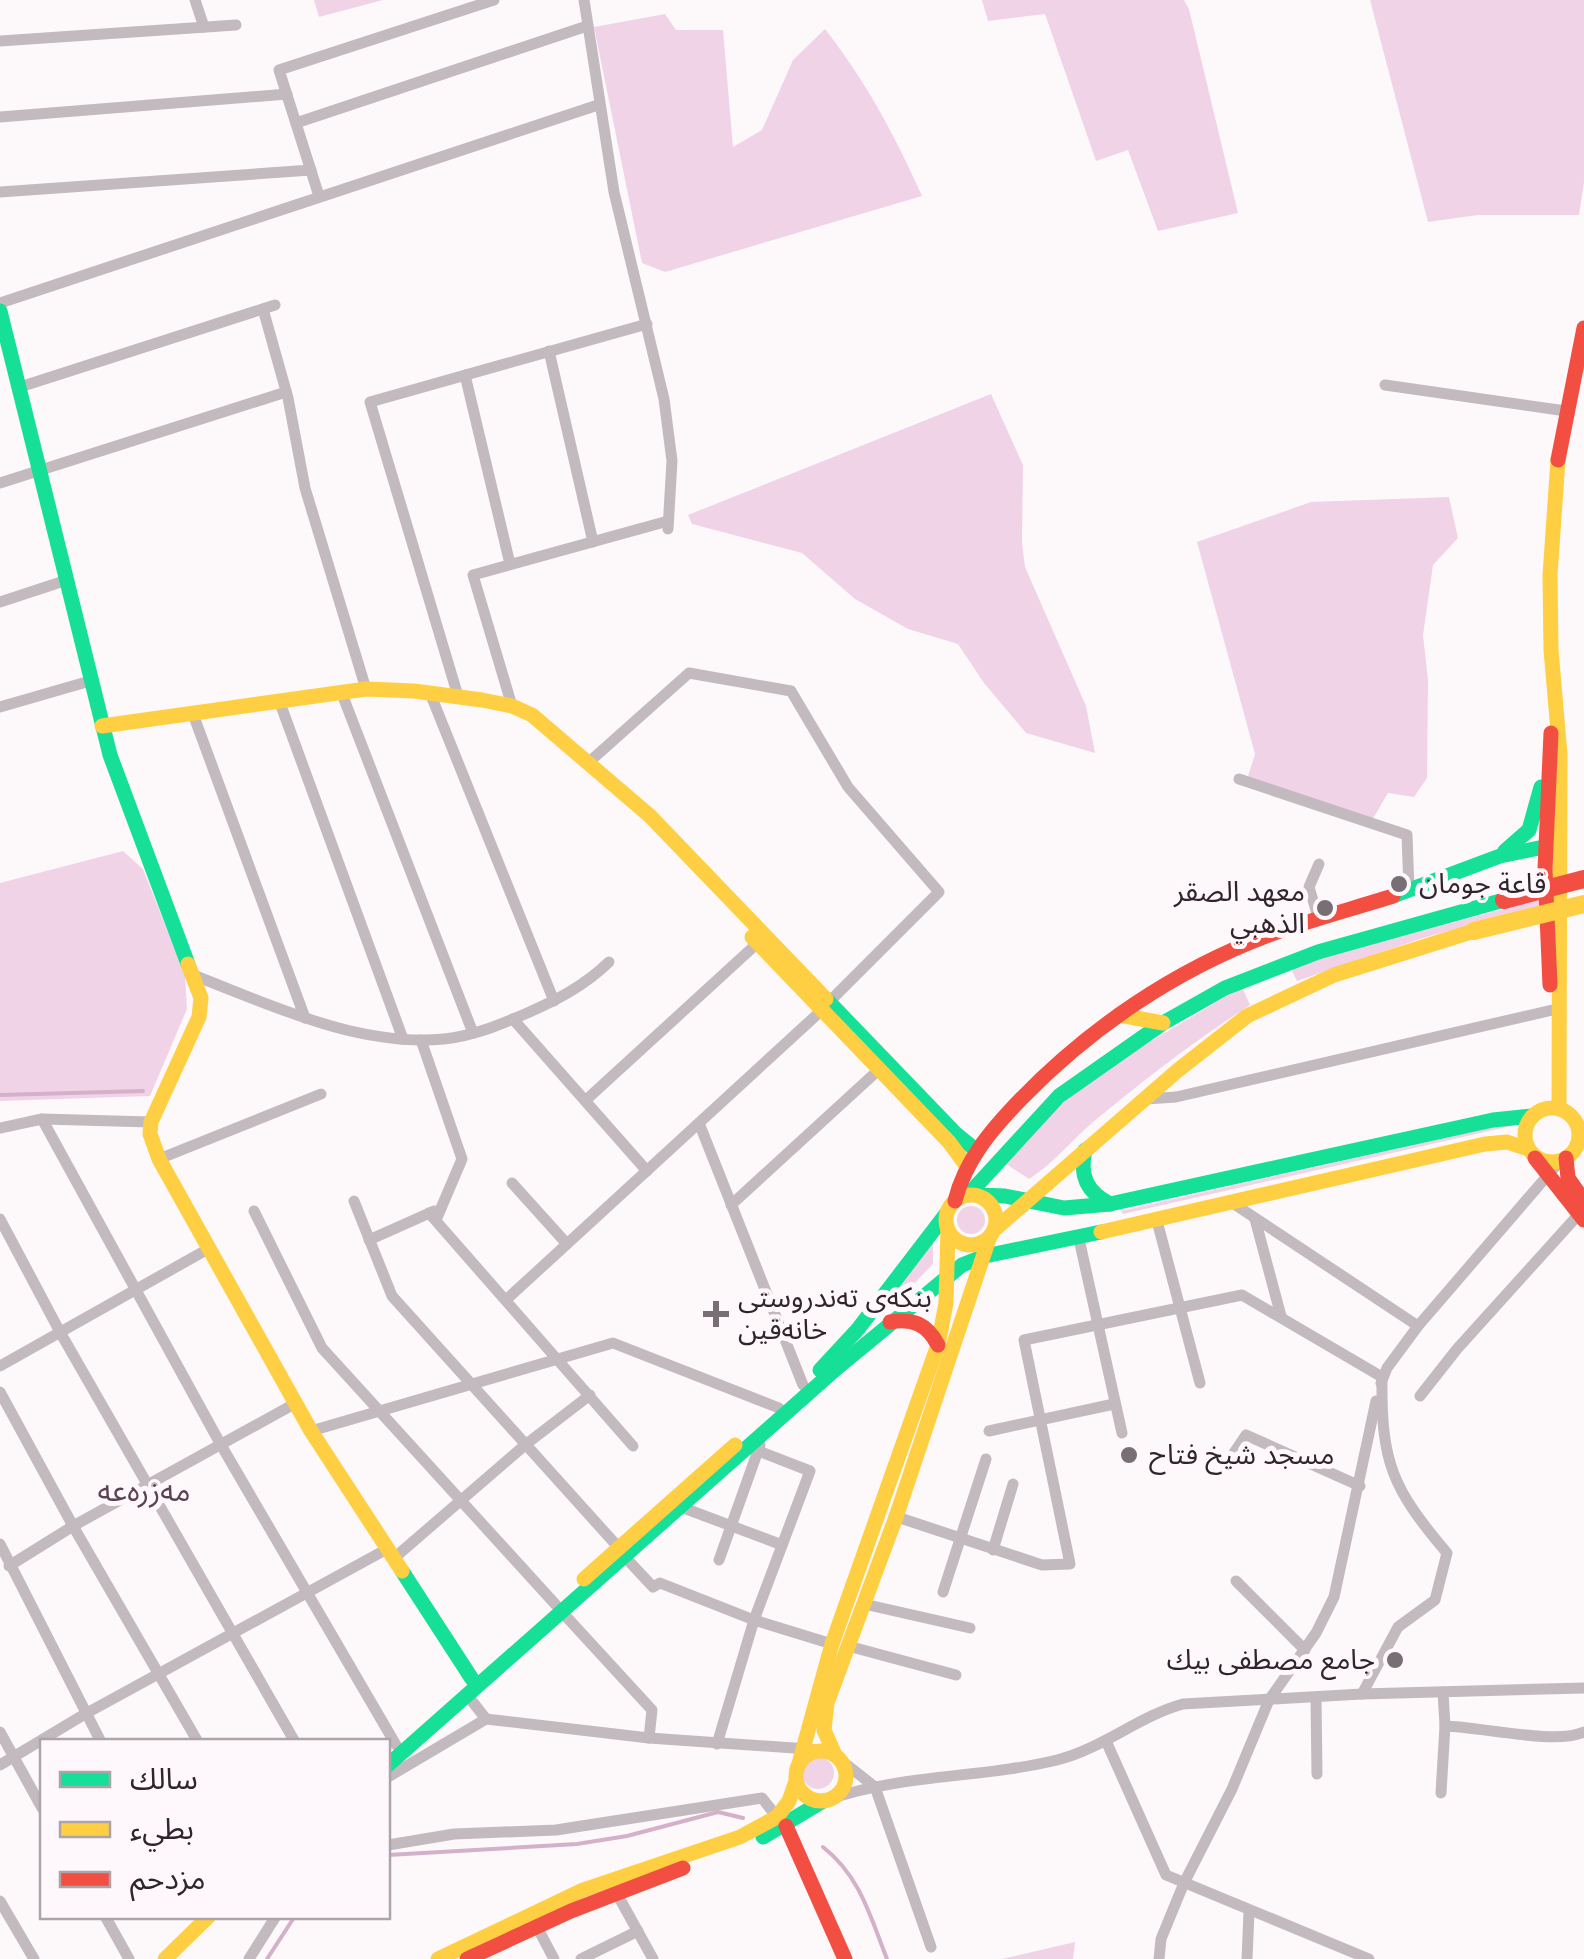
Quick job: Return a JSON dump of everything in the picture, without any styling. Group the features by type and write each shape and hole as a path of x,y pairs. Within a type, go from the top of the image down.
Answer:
{"main road":[{"path":"0,311 7,363 20,387 102,726 131,819 201,998 202,1011 151,1122 150,1134 159,1159 311,1431 470,1687"},
{"path":"1552,844 1560,754 1554,710 1552,534 1556,474 1584,328"},
{"path":"102,726 366,689 458,696 512,706 541,722 590,762 642,822 762,939 971,1158"},
{"path":"1497,856 1517,844 1528,830 1548,755 1554,710"},
{"path":"1530,1152 1524,1132 1551,1110 1556,1008 1548,755"},
{"path":"820,1755 840,1645 864,1604 944,1323 959,1207 958,1182 971,1158 1039,1078 1093,1032 1227,954 1497,856 1552,844"},
{"path":"390,1763 803,1385 858,1329 959,1207 1059,1096 1163,1023 1225,988 1318,952 1584,879"},
{"path":"959,1207 953,1237 968,1245 976,1244 1248,1016 1334,975 1474,931 1584,904"},
{"path":"1119,1015 1163,1023"},
{"path":"959,1207 1005,1196 1064,1208 1110,1204 1584,1104"},
{"path":"1551,1110 1576,1120 1580,1138 1567,1157 1582,1212"},
{"path":"622,1552 753,1449 765,1432 890,1322 962,1266 985,1256 1078,1239 1485,1144 1507,1142 1530,1152 1567,1157"},
{"path":"1085,1150 1080,1163 1087,1189 1110,1204"},
{"path":"467,1959 616,1892 739,1848 781,1821 796,1780 828,1745 822,1726 840,1645 992,1233 996,1213 992,1205 959,1207"},
{"path":"890,1322 920,1322 932,1332 938,1345"},
{"path":"392,1749 470,1687"},
{"path":"438,1959 582,1890 740,1837 827,1800 845,1783 820,1755"},
{"path":"796,1780 802,1794 827,1800"},
{"path":"781,1821 846,1959"},
{"path":"152,1959 193,1919"},
{"path":"166,1959 206,1919"}],"street":[{"path":"194,0 204,27"},
{"path":"320,196 280,70 494,0"},
{"path":"512,706 473,575 668,525 672,461 669,430 656,356 614,192 584,0"},
{"path":"0,41 236,25"},
{"path":"296,122 588,26"},
{"path":"0,117 287,94"},
{"path":"0,303 598,105"},
{"path":"0,192 311,170"},
{"path":"20,387 269,307 305,488 366,689"},
{"path":"458,696 370,402 647,324"},
{"path":"549,351 593,542"},
{"path":"465,374 510,564"},
{"path":"1384,385 1566,411"},
{"path":"0,483 286,392"},
{"path":"0,602 64,581"},
{"path":"507,1299 826,1006 939,892 848,787 791,690 689,673 590,762"},
{"path":"0,707 90,681"},
{"path":"430,693 554,1000"},
{"path":"342,694 473,1033"},
{"path":"280,702 403,1039"},
{"path":"193,714 305,1018"},
{"path":"1239,779 1407,834 1409,890"},
{"path":"1319,920 1309,887 1320,864"},
{"path":"586,1100 762,939"},
{"path":"193,975 305,1018 421,1040 448,1039 513,1019 584,984 609,962"},
{"path":"1146,1099 1176,1098 1556,1008"},
{"path":"513,1019 647,1170"},
{"path":"369,1240 432,1217 442,1207 462,1158 421,1040"},
{"path":"731,1205 883,1065"},
{"path":"159,1159 321,1094"},
{"path":"0,1128 42,1119 151,1122"},
{"path":"42,1119 387,1739"},
{"path":"699,1123 803,1385"},
{"path":"1158,1959 1160,1939 1184,1883 1232,1788 1269,1700 1326,1616 1337,1588 1382,1377 1418,1326 1567,1157"},
{"path":"512,1183 567,1244"},
{"path":"354,1201 392,1296 653,1588 660,1583 754,1620 956,1675"},
{"path":"1242,1202 1255,1219 1418,1326"},
{"path":"254,1211 322,1348 652,1710 649,1738"},
{"path":"1420,1396 1457,1349 1582,1212"},
{"path":"432,1217 633,1446"},
{"path":"0,1219 60,1332 293,1739"},
{"path":"1255,1219 1281,1316"},
{"path":"1158,1221 1200,1383"},
{"path":"1078,1239 1122,1433"},
{"path":"0,1366 208,1248"},
{"path":"888,1514 1042,1565 1070,1564 1024,1340 1242,1295 1382,1377"},
{"path":"1256,1302 1276,1298"},
{"path":"311,1431 613,1343 779,1408"},
{"path":"1362,1694 1398,1627 1436,1600 1447,1553 1422,1524 1391,1468 1383,1435 1382,1377"},
{"path":"0,1392 196,1739"},
{"path":"44,1739 307,1592 390,1554 462,1502 524,1445 590,1395"},
{"path":"9,1566 73,1526 296,1403"},
{"path":"989,1431 1114,1404"},
{"path":"1221,1472 1246,1435 1360,1486"},
{"path":"717,1744 754,1620 810,1471 753,1449 718,1560"},
{"path":"943,1592 986,1459"},
{"path":"993,1550 1013,1484"},
{"path":"681,1507 782,1546"},
{"path":"0,1544 99,1739"},
{"path":"1236,1581 1304,1650"},
{"path":"864,1604 970,1628"},
{"path":"470,1687 486,1719"},
{"path":"827,1800 876,1787 1062,1759 1106,1741 1162,1710 1183,1704 1584,1688"},
{"path":"1441,1793 1445,1726 1442,1692"},
{"path":"1316,1698 1317,1774"},
{"path":"390,1776 486,1719 820,1755 876,1787 931,1948"},
{"path":"1445,1726 1549,1738 1573,1737 1584,1732"},
{"path":"0,1732 40,1804"},
{"path":"0,1765 40,1741"},
{"path":"1106,1741 1166,1875 1369,1959"},
{"path":"390,1845 454,1834 556,1830 762,1798 781,1821"},
{"path":"616,1892 654,1959"},
{"path":"0,1901 34,1959"},
{"path":"1247,1959 1250,1912"},
{"path":"106,1919 129,1959"},
{"path":"249,1959 274,1919"},
{"path":"536,1925 554,1959"},
{"path":"581,1959 638,1931"}],"shaded area":[{"path":"314,0 383,0 319,17"},
{"path":"982,0 1184,0 1238,213 1158,231 1128,150 1096,161 1045,14 988,21"},
{"path":"1370,0 1584,0 1584,182 1579,215 1478,215 1428,222"},
{"path":"665,14 676,30 723,30 733,147 762,130 793,60 825,29 879,110 922,196 665,272 642,263 594,27"},
{"path":"991,394 1023,465 1025,567 1086,706 1095,753 1026,733 984,683 958,644 908,629 855,599 802,553 692,524 688,515"},
{"path":"1449,497 1458,538 1433,565 1423,635 1428,680 1427,778 1414,797 1388,793 1371,822 1259,789 1248,776 1255,754 1197,542 1311,502"},
{"path":"123,851 143,869 185,975 187,1009 150,1096 0,1101 0,883"},
{"path":"1554,895 1555,904 1426,937 1297,981 1290,967"},
{"path":"1242,987 1250,1005 1131,1091 1038,1173 1029,1179 1000,1160 1074,1093 1123,1058"},
{"path":"1511,1126 1123,1214 1121,1211"},
{"path":"971,1206 981,1210 985,1220 981,1230 971,1234 961,1230 957,1220 961,1210"},
{"path":"933,1235 933,1264 910,1288 881,1309"},
{"path":"818,1757 830,1761 834,1773 830,1785 818,1789 806,1785 802,1773 806,1761"},
{"path":"1075,1942 1073,1959 1002,1959"}],"waterway":[{"path":"0,1095 143,1091"},
{"path":"390,1855 577,1844 627,1836 718,1812 743,1818"},
{"path":"823,1847 855,1884 887,1959"},
{"path":"267,1959 293,1919"}],"traffic: fast":[{"path":"0,311 110,755 188,964"},
{"path":"1505,851 1529,830 1541,787"},
{"path":"1393,896 1500,856 1558,844"},
{"path":"968,1195 1059,1096 1163,1023 1225,988 1318,952 1504,900"},
{"path":"826,999 977,1151"},
{"path":"978,1195 1005,1196 1064,1208 1110,1204 1493,1120 1532,1116"},
{"path":"1085,1150 1083,1168 1087,1182 1110,1204"},
{"path":"820,1370 858,1329 946,1214"},
{"path":"390,1763 837,1368 962,1265 985,1256 1101,1232"},
{"path":"402,1571 472,1679"},
{"path":"763,1837 823,1801"}],"traffic: slow":[{"path":"1558,460 1550,575 1551,650 1560,754 1559,1108"},
{"path":"102,726 366,689 414,691 512,706 532,715 650,816 826,999"},
{"path":"1474,931 1584,904"},
{"path":"994,1230 1177,1071 1247,1016 1334,975 1474,931"},
{"path":"752,937 949,1142 966,1165"},
{"path":"188,964 201,998 199,1017 151,1122 150,1134 159,1159 311,1431 402,1571"},
{"path":"1119,1015 1163,1023"},
{"path":"1552,1108 1571,1116 1579,1135 1571,1154 1552,1162 1533,1154 1525,1135 1533,1116 1552,1108"},
{"path":"1101,1232 1485,1144 1507,1142 1528,1149"},
{"path":"971,1195 989,1202 996,1220 989,1238 971,1245 953,1238 946,1220 953,1202 971,1195"},
{"path":"800,1760 832,1644 938,1345 946,1303 948,1230"},
{"path":"835,1755 824,1730 827,1703 896,1517 990,1236"},
{"path":"584,1579 735,1445"},
{"path":"821,1751 839,1758 846,1776 839,1794 821,1801 803,1794 796,1776 803,1758 821,1751"},
{"path":"438,1959 583,1890 740,1837 777,1817 789,1801 796,1781"},
{"path":"165,1959 206,1919"}],"traffic: jam":[{"path":"1558,460 1584,328"},
{"path":"1550,985 1545,869 1551,733"},
{"path":"1504,900 1584,879"},
{"path":"955,1201 973,1159 1010,1110 1105,1025 1167,984 1234,949 1393,896"},
{"path":"1535,1158 1584,1220"},
{"path":"1566,1158 1568,1178 1584,1201"},
{"path":"890,1322 918,1324 938,1345"},
{"path":"786,1826 845,1959"},
{"path":"467,1959 571,1911 683,1868"}],"place":[{"name":"قاعة جومان","path":"1399,884"},
{"name":"معهد الصقر الذهبي","path":"1325,908"},
{"name":"بنکەی تەندروستی خانەقین","path":"716,1314"},
{"name":"مسجد شيخ فتاح","path":"1129,1455"},
{"name":"جامع مصطفى بيك","path":"1395,1660"}],"district":[{"name":"مەزرەعە","path":"144,1491"}]}
